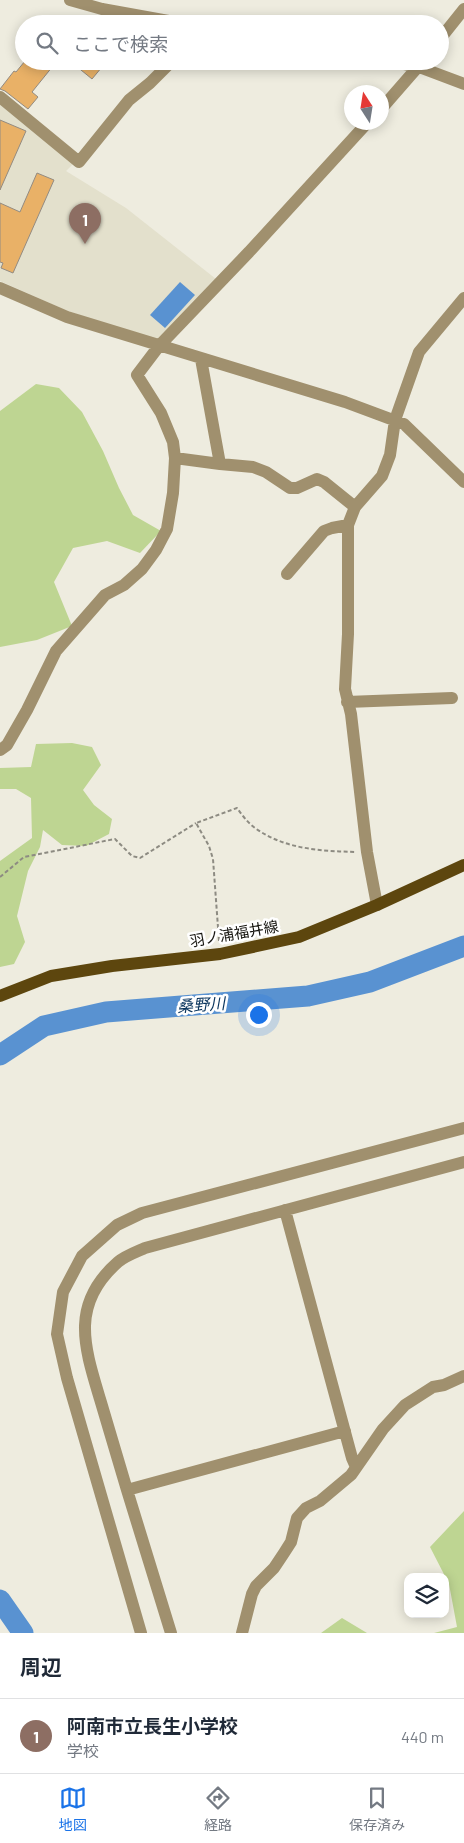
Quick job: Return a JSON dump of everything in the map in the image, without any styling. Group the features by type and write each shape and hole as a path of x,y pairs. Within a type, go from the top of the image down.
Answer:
{"main road":[{"name":"羽ノ浦福井線","path":"0,996 51,976 112,966 220,954 298,937 377,905 464,865"}],"street":[{"path":"70,0 138,15"},
{"path":"449,28 464,9"},
{"path":"0,97 79,162 129,100 163,70"},
{"path":"389,100 416,70"},
{"path":"434,70 464,84"},
{"path":"0,750 7,745 27,710 56,651 105,595 124,585 142,568 156,550 167,529 173,493 175,458 173,442 166,424 137,375 159,346 249,252 361,130"},
{"path":"0,288 67,317 345,402 395,420 404,424 464,482"},
{"path":"377,905 367,852 351,714 345,689 348,634 348,525 355,506 382,476 390,455 395,420 419,352 464,298"},
{"path":"201,359 220,464"},
{"path":"175,458 253,467 266,472 290,488 297,488 317,479 324,482 355,506"},
{"path":"287,574 324,531 348,525"},
{"path":"348,702 452,698"},
{"path":"141,1633 67,1378 57,1334 63,1292 82,1256 116,1225 142,1213 464,1128"},
{"path":"171,1633 90,1366 84,1323 89,1301 102,1280 119,1261 145,1248 464,1162"},
{"path":"285,1210 356,1467"},
{"path":"242,1633 252,1594 256,1586 274,1568 291,1542 297,1518 306,1508 320,1501 351,1475 383,1429 405,1405 433,1387 464,1376"},
{"path":"127,1490 345,1431"}],"path":[{"path":"0,877 24,857 116,839 132,856 140,858 196,823 237,808 254,828 291,846 327,851 367,852"},
{"path":"196,823 209,846 213,859 220,954"}],"shaded area":[{"path":"0,102 75,162 66,171 126,208 216,279 163,337 154,342 63,309 0,281"}],"green space":[{"path":"36,384 59,388 82,412 103,451 133,515 161,531 140,553 107,541 73,548 54,582 72,626 37,640 0,647 0,411"},
{"path":"72,743 92,747 101,765 83,790 94,805 112,819 109,834 86,846 62,845 43,830 40,847 28,871 17,916 25,942 14,964 0,967 0,861 32,838 31,798 16,789 0,789 0,768 31,767 36,744"},
{"path":"464,1511 464,1633 434,1633 457,1627 449,1584 449,1573 443,1573 430,1547"},
{"path":"342,1618 367,1633 321,1633"}],"water":[{"path":"180,282 195,295 165,328 150,315"}],"building":[{"path":"18,70 50,70 32,92 38,97 28,109 0,89 14,71"},
{"path":"81,70 100,70 92,79"},
{"path":"0,120 26,131 0,190"},
{"path":"37,173 54,180 13,273 1,268 3,263 0,262 0,203 20,212"}],"waterway":[{"name":"桑野川","path":"0,1055 44,1026 106,1012 308,996 370,982 464,946"},
{"name":"桑野川","path":"0,1600 23,1633"}],"place":[{"name":"阿南市立長生小学校","path":"85,244"}]}
